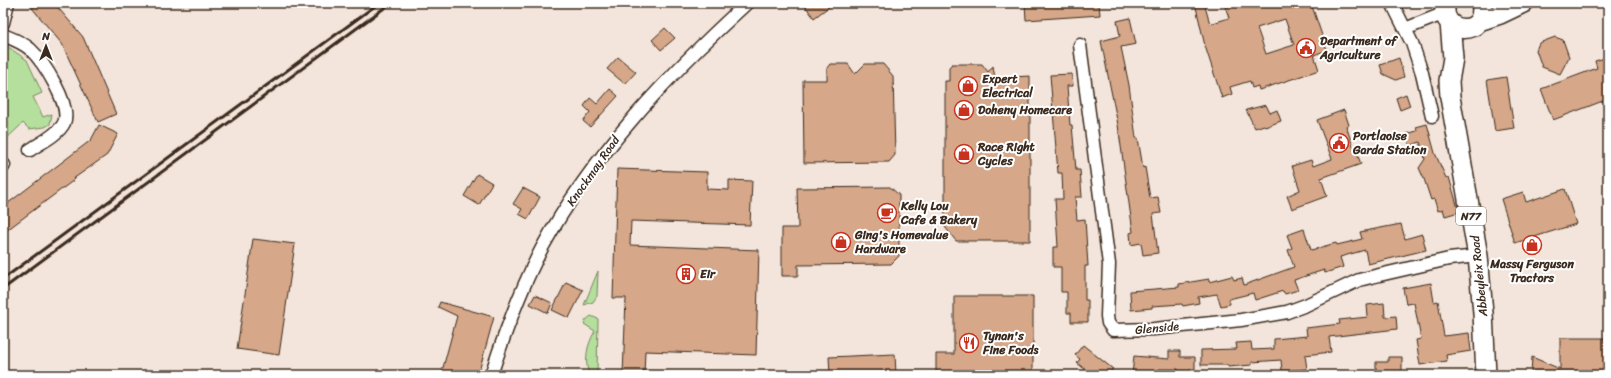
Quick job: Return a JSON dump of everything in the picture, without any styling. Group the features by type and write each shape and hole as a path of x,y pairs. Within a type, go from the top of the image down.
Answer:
{"main road":[{"path":"1447,13 1460,29 1477,17 1500,14 1523,3"},
{"name":"N77","path":"1447,13 1453,58"},
{"name":"N77","path":"1453,58 1477,17"},
{"name":"Abbeyleix Road","path":"1453,58 1449,81 1450,97 1478,256 1483,312 1486,375"}],"street":[{"path":"3,23 8,3"},
{"name":"Knockmay Road","path":"492,375 510,321 541,250 552,230 589,173 639,111 684,64 747,3"},
{"path":"1392,3 1412,42 1422,73 1432,116"},
{"path":"1405,29 1447,13"},
{"path":"3,35 18,41 30,49 46,67 63,103 64,123 58,131 30,150"},
{"name":"Glenside","path":"1080,45 1109,264 1107,316 1108,323 1113,330 1170,327 1241,320 1287,312 1306,305 1360,280 1438,261 1478,256"}],"green space":[{"path":"3,47 8,47 27,60 42,93 33,97 43,117 52,114 50,124 45,127 29,129 23,123 3,142"},
{"path":"598,271 597,296 593,302 584,305"},
{"path":"591,316 598,319 597,375 589,375 587,369 588,347 595,331 584,324"}],"building":[{"path":"38,3 54,3 83,37 116,114 98,122 62,44 32,8"},
{"path":"803,3 834,3 814,18"},
{"path":"1025,3 1099,3 1100,15 1026,20"},
{"name":"Department of Agriculture","path":"1195,3 1204,3 1210,24 1229,18 1224,3 1311,3 1327,50 1314,55 1319,70 1259,90 1258,86 1252,88 1250,81 1230,87 1232,94 1222,98 1205,46","holes":["1285,19 1294,45 1266,54 1257,28"]},
{"path":"1130,18 1136,44 1121,47 1129,85 1136,138 1138,138 1143,168 1145,167 1150,198 1158,197 1161,213 1153,214 1158,253 1143,255 1141,243 1131,245 1130,233 1133,232 1118,125 1101,41 1120,36 1117,21"},
{"path":"665,28 675,38 661,50 652,40"},
{"path":"1555,37 1563,40 1569,57 1560,74 1542,67 1536,50 1539,43"},
{"path":"618,57 636,72 625,84 607,69"},
{"path":"1608,57 1608,99 1553,120 1541,89 1597,68 1595,61"},
{"path":"1399,58 1404,77 1396,80 1383,74 1380,65"},
{"path":"830,64 848,64 855,74 865,64 883,64 893,76 895,155 889,162 804,163 803,80 827,80 827,68"},
{"path":"952,64 982,64 988,72 993,66 995,78 1030,76 1030,241 956,241 945,227 945,81 949,81 949,67"},
{"path":"1072,74 1073,86 1067,86 1076,170 1080,170 1082,197 1075,197 1077,220 1085,219 1088,266 1085,266 1085,300 1088,300 1088,322 1071,322 1071,313 1067,313 1067,292 1061,292 1061,267 1053,267 1053,247 1058,247 1055,199 1063,199 1062,173 1058,173 1050,75"},
{"path":"1506,77 1514,128 1495,131 1487,80"},
{"path":"610,89 618,96 590,127 583,121 590,112 584,106 590,98 597,104"},
{"path":"1406,94 1410,106 1400,110 1396,98"},
{"path":"1266,105 1270,113 1277,110 1281,121 1265,127 1264,125 1255,128 1246,110"},
{"name":"Portlaoise Garda Station","path":"1344,110 1349,125 1346,126 1361,164 1321,178 1327,196 1292,209 1287,196 1300,190 1292,166 1311,160 1313,166 1332,159 1317,120"},
{"path":"1427,124 1435,153 1446,178 1449,177 1459,212 1445,216 1443,209 1438,211 1434,199 1431,200 1419,168 1425,159 1420,142 1410,146 1406,134 1417,131 1416,127"},
{"path":"99,125 118,134 107,155 73,179 74,180 3,233 3,207 91,140"},
{"name":"Eir","path":"617,169 707,172 707,189 729,190 729,180 752,181 750,225 631,221 630,245 759,250 756,355 645,351 644,375 623,375 626,298 613,298"},
{"path":"477,174 492,183 479,205 464,196"},
{"name":"Ging's Homevalue Hardware","path":"890,187 899,195 899,256 891,264 798,265 798,276 782,276 782,228 798,228 797,188"},
{"path":"523,188 540,197 528,219 519,214 522,209 513,204"},
{"path":"1565,189 1576,224 1515,243 1501,199 1523,192 1526,202"},
{"path":"1401,224 1405,239 1422,234 1426,250 1368,264 1365,250 1340,257 1343,267 1325,273 1324,270 1294,280 1298,290 1285,294 1283,291 1255,300 1253,293 1229,299 1230,304 1221,306 1217,294 1198,297 1199,303 1183,306 1182,304 1152,306 1152,308 1131,310 1130,291 1179,287 1179,284 1209,279 1209,282 1232,276 1234,280 1242,278 1244,285 1294,267 1288,250 1292,248 1287,235 1304,229 1311,250 1336,243 1337,245 1362,239 1360,232"},
{"path":"253,239 295,244 279,355 237,349"},
{"path":"566,282 583,290 569,318 552,310"},
{"path":"1431,283 1434,302 1438,301 1444,336 1469,333 1471,351 1446,355 1447,361 1420,365 1416,340 1421,339 1414,303 1406,304 1403,288"},
{"path":"535,295 552,303 548,313 530,304"},
{"path":"954,296 1033,296 1033,375 936,375 936,354 954,354"},
{"path":"440,302 494,317 478,375 441,375 457,316 438,307"},
{"path":"1384,303 1385,317 1396,316 1397,329 1329,337 1331,352 1305,355 1307,369 1282,371 1281,360 1252,362 1252,365 1228,367 1228,365 1201,365 1201,350 1237,349 1236,343 1251,342 1252,350 1274,349 1274,339 1307,336 1306,328 1340,324 1339,320 1368,317 1367,305"},
{"path":"1560,338 1608,338 1608,375 1531,375 1532,357 1560,369"},
{"path":"1083,345 1113,369 1108,375 1092,375 1077,363 1080,359 1075,355"},
{"path":"1169,351 1180,351 1180,357 1195,357 1195,369 1191,369 1191,375 1178,375 1178,369 1159,369 1159,375 1132,375 1134,356 1169,359"},
{"path":"895,354 896,375 830,375 829,357"},
{"path":"1388,357 1402,357 1402,375 1376,375 1376,362 1388,362"}],"railway":[{"path":"3,279 379,3"},
{"path":"3,289 391,3"}],"place":[{"name":"Department of Agriculture","path":"1306,48"},
{"name":"Expert Electrical","path":"968,86"},
{"name":"Doheny Homecare","path":"964,110"},
{"name":"Portlaoise Garda Station","path":"1339,143"},
{"name":"Race Right Cycles","path":"964,154"},
{"name":"Kelly Lou Cafe & Bakery","path":"887,213"},
{"name":"Ging's Homevalue Hardware","path":"841,242"},
{"name":"Massy Ferguson Tractors","path":"1532,245"},
{"name":"Eir","path":"686,274"},
{"name":"Tynan's Fine Foods","path":"969,343"}]}
